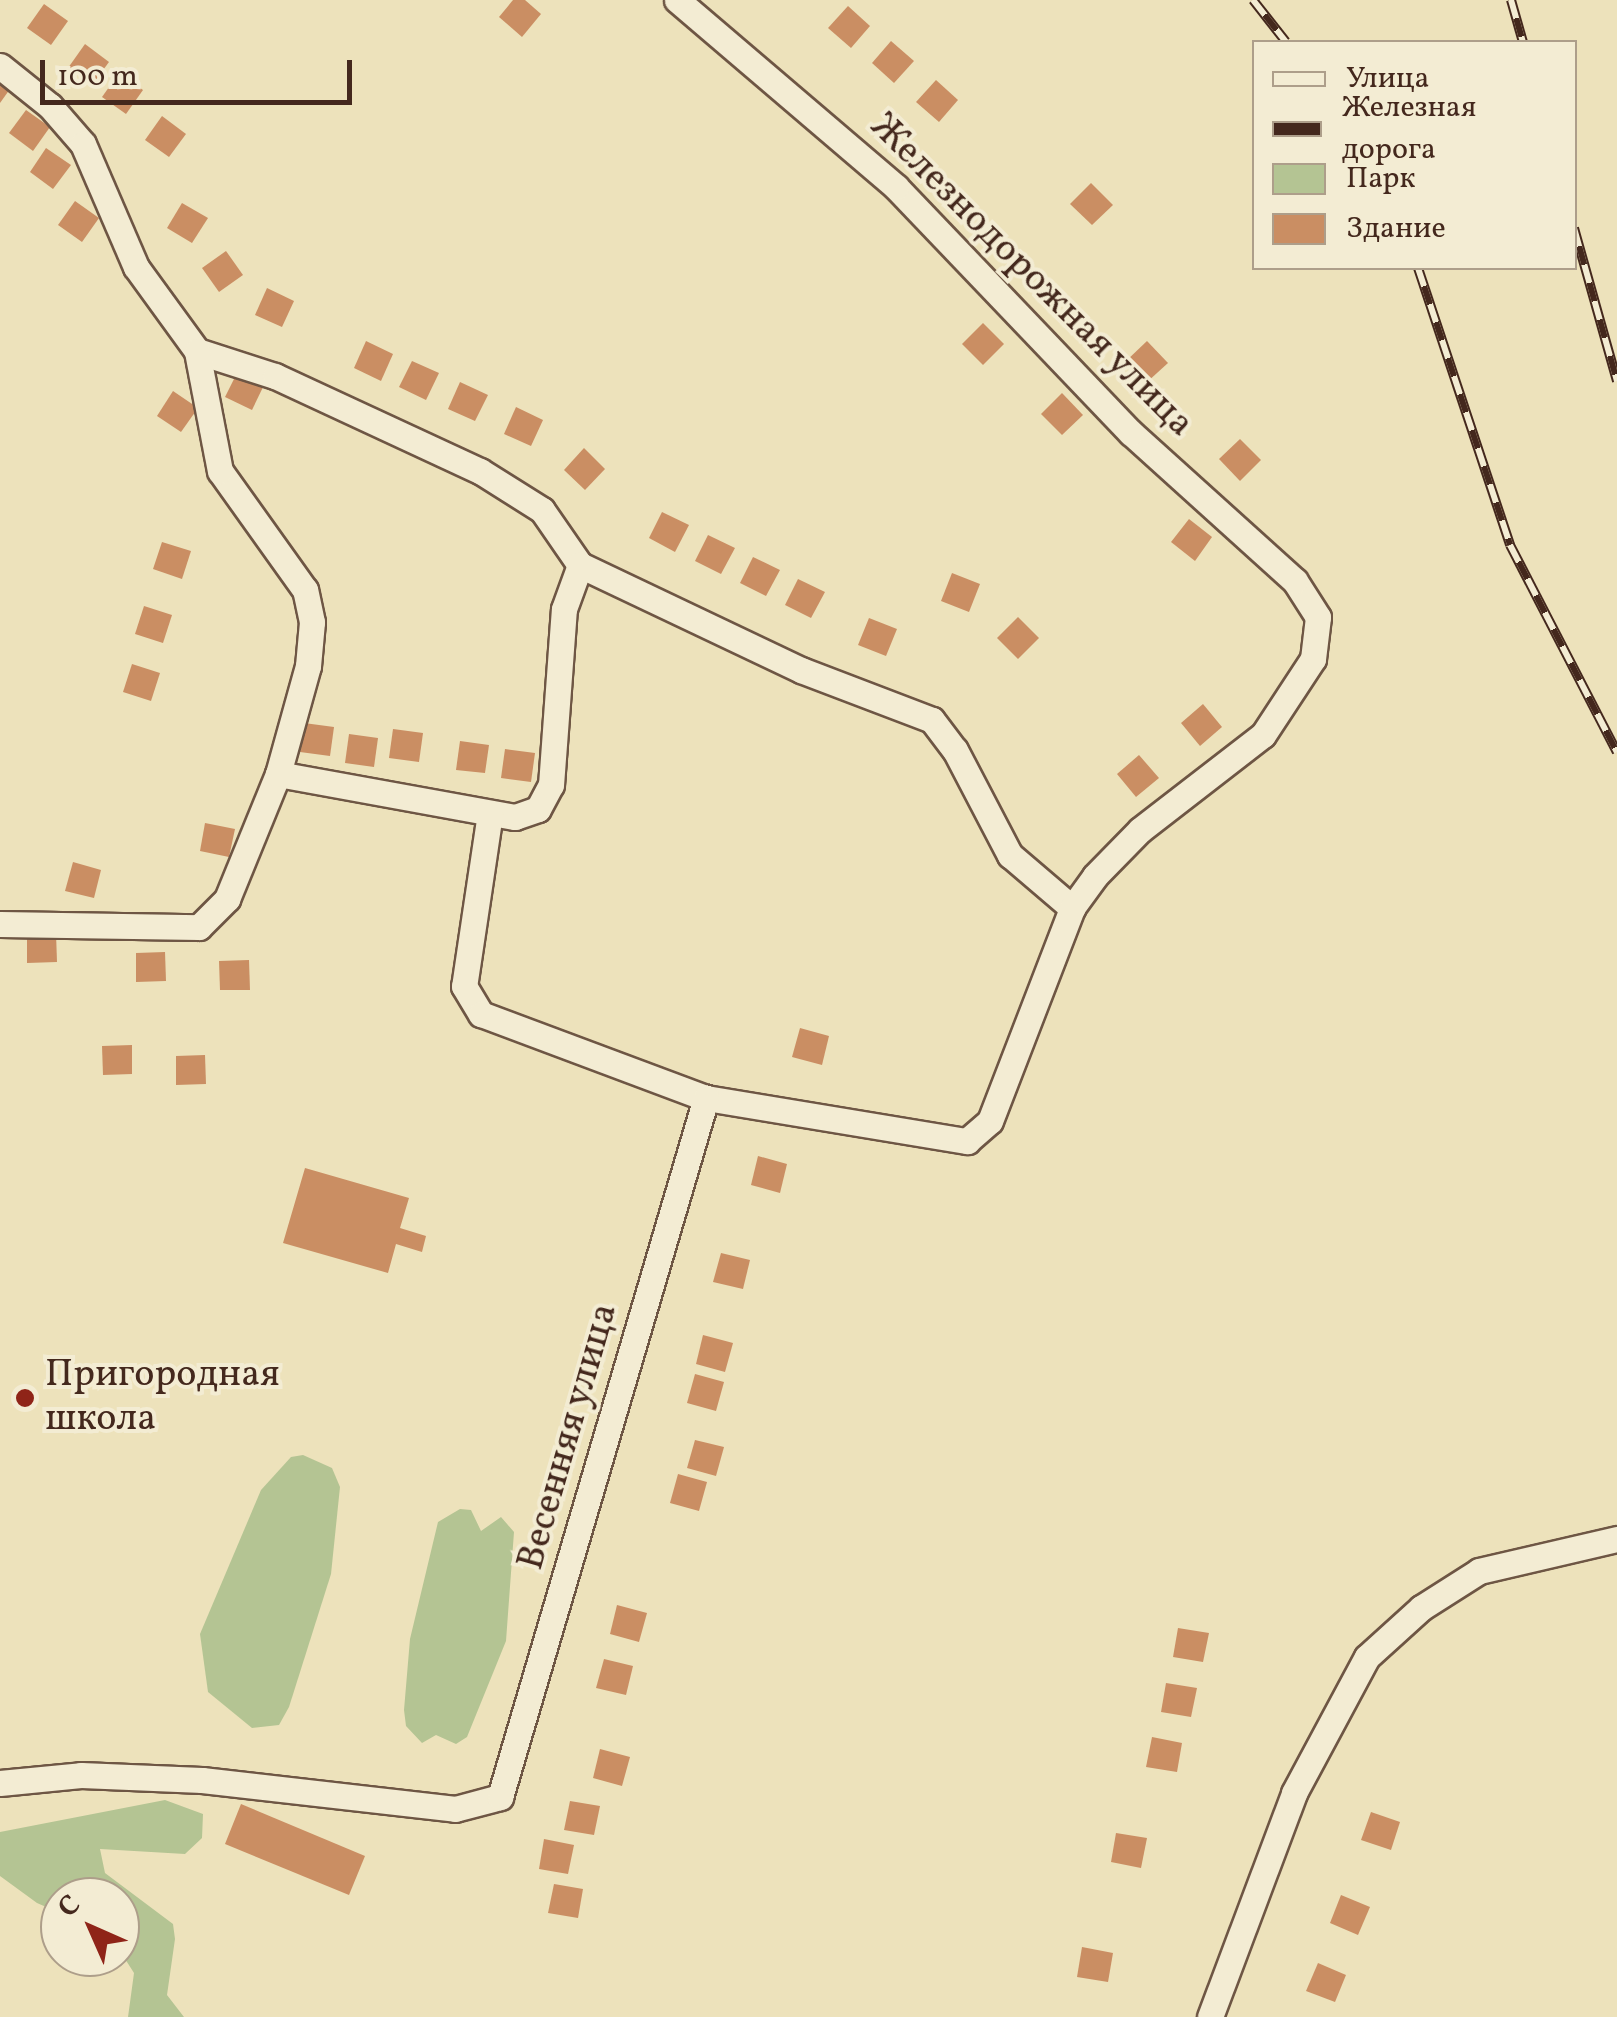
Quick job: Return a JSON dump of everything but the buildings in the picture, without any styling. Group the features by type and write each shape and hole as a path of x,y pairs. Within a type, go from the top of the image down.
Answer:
{"street":[{"name":"Железнодорожная улица","path":"677,0 948,236 1131,434 1295,581 1318,618 1313,658 1263,735 1140,830 1072,908"},
{"path":"0,66 50,106 83,144 136,268 198,351 220,471 305,590 312,622 308,666 278,774 226,899 199,927 0,924"},
{"path":"198,351 275,376 480,471 542,510 580,565 801,670 932,720 955,750 1010,855 1072,908 996,1109 967,1142 706,1098 498,1024 471,1003 464,986 490,813"},
{"path":"278,774 490,813 528,816 546,800 564,608 580,565"},
{"name":"Весенняя улица","path":"0,1783 80,1775 188,1779 436,1808 469,1808 500,1797 706,1098"},
{"path":"1210,2017 1294,1793 1366,1658 1421,1608 1479,1571 1617,1539"}],"green space":[{"path":"303,1455 332,1468 340,1487 331,1574 289,1707 279,1725 252,1728 208,1692 200,1634 261,1490 291,1457"},
{"path":"460,1509 471,1510 481,1531 501,1517 514,1532 506,1641 467,1737 456,1744 436,1735 422,1743 406,1726 404,1710 410,1639 438,1522"},
{"path":"165,1800 203,1814 202,1838 185,1854 100,1849 105,1873 110,1877 40,1877 40,1904 0,1876 0,1832"},
{"path":"140,1899 173,1924 175,1939 167,1995 184,2017 128,2017 133,1977 140,1977"}],"railway":[{"path":"1253,0 1284,40"},
{"path":"1511,0 1522,40"},
{"path":"1577,239 1617,381"},
{"path":"1419,270 1510,545 1617,752"}],"place":[{"name":"Пригородная школа","path":"25,1398"}]}
